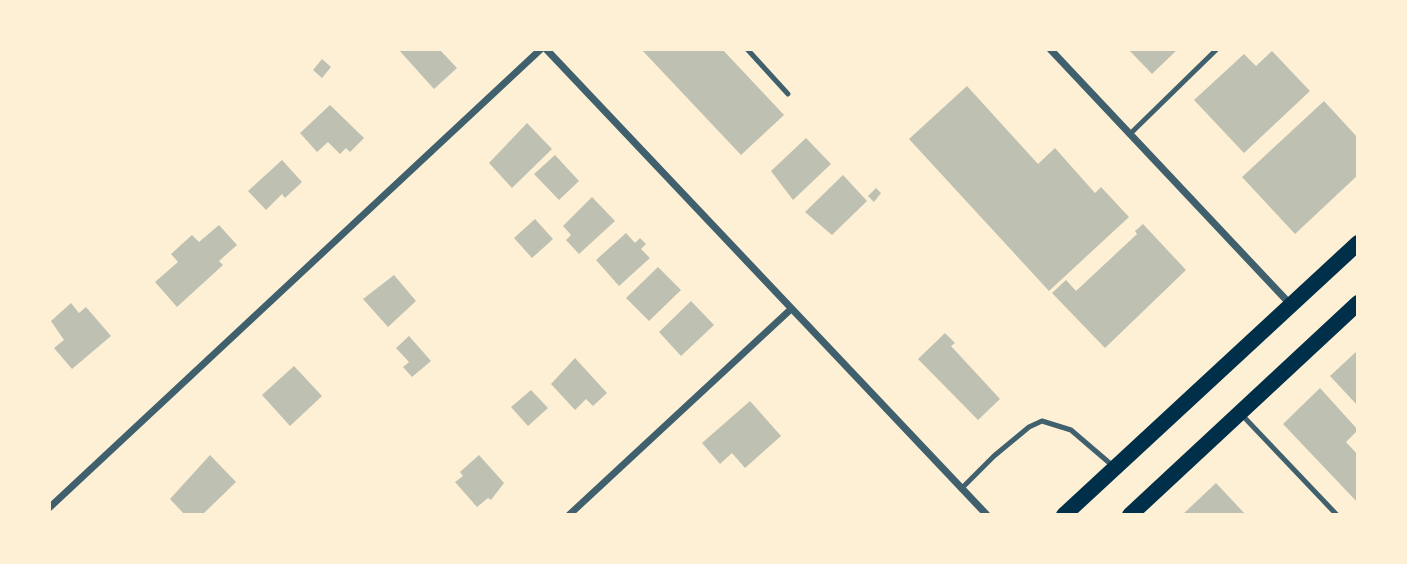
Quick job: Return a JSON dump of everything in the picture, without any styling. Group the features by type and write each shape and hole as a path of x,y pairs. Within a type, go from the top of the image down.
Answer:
{"main road":[{"path":"1064,515 1358,243"},
{"path":"1130,515 1358,303"}],"street":[{"path":"49,508 544,49 987,515"},
{"path":"1050,49 1291,305"},
{"path":"569,515 790,310"}],"lane":[{"path":"747,49 788,94"},
{"path":"1130,134 1217,49"},
{"path":"1240,413 1337,515"},
{"path":"961,489 993,456 1029,427 1042,421 1071,430 1115,468"}],"building":[{"path":"398,49 439,49 457,68 434,89"},
{"path":"641,49 722,49 784,115 741,155"},
{"path":"1128,49 1178,49 1152,74"},
{"path":"1272,51 1310,91 1244,153 1194,100 1244,54 1256,66"},
{"path":"322,59 331,67 322,78 313,70"},
{"path":"967,86 1038,164 1055,148 1095,193 1101,187 1129,217 1049,291 909,139"},
{"path":"1324,101 1358,138 1358,175 1295,234 1242,177"},
{"path":"330,105 364,138 350,152 346,148 340,154 328,142 317,152 300,133"},
{"path":"527,123 552,149 512,188 489,163"},
{"path":"806,138 831,164 793,200 771,171"},
{"path":"555,155 579,181 559,200 534,174"},
{"path":"282,160 302,182 285,198 282,194 266,210 248,191"},
{"path":"843,175 867,201 832,235 805,212"},
{"path":"876,188 881,193 874,202 868,196"},
{"path":"592,197 615,221 579,254 566,240 571,235 563,226"},
{"path":"535,219 553,239 532,258 514,238"},
{"path":"1143,224 1186,270 1105,348 1052,293 1066,280 1076,291 1137,234 1135,231"},
{"path":"219,225 237,245 219,261 223,265 177,307 155,282 178,262 171,254 192,235 199,242"},
{"path":"626,233 635,243 640,238 646,244 641,249 650,258 619,286 596,260"},
{"path":"658,267 681,290 649,321 626,298"},
{"path":"394,275 416,301 388,327 363,299"},
{"path":"691,301 714,325 681,356 659,332"},
{"path":"71,303 79,313 86,307 111,336 72,369 54,348 64,340 51,321"},
{"path":"945,333 955,343 951,346 1000,399 978,420 918,359"},
{"path":"409,336 431,361 412,377 403,367 409,362 396,348"},
{"path":"1358,350 1358,406 1330,376"},
{"path":"575,358 607,393 593,406 586,399 575,410 551,384"},
{"path":"294,366 322,396 290,426 262,395"},
{"path":"1320,388 1358,430 1346,442 1358,455 1358,503 1283,424"},
{"path":"531,390 548,408 528,426 511,407"},
{"path":"750,401 781,436 745,468 732,453 720,464 702,443"},
{"path":"210,455 236,482 202,515 185,515 170,499"},
{"path":"479,455 504,483 491,500 488,498 477,507 455,482 463,476 460,472"},
{"path":"1216,483 1246,515 1182,515"}]}
